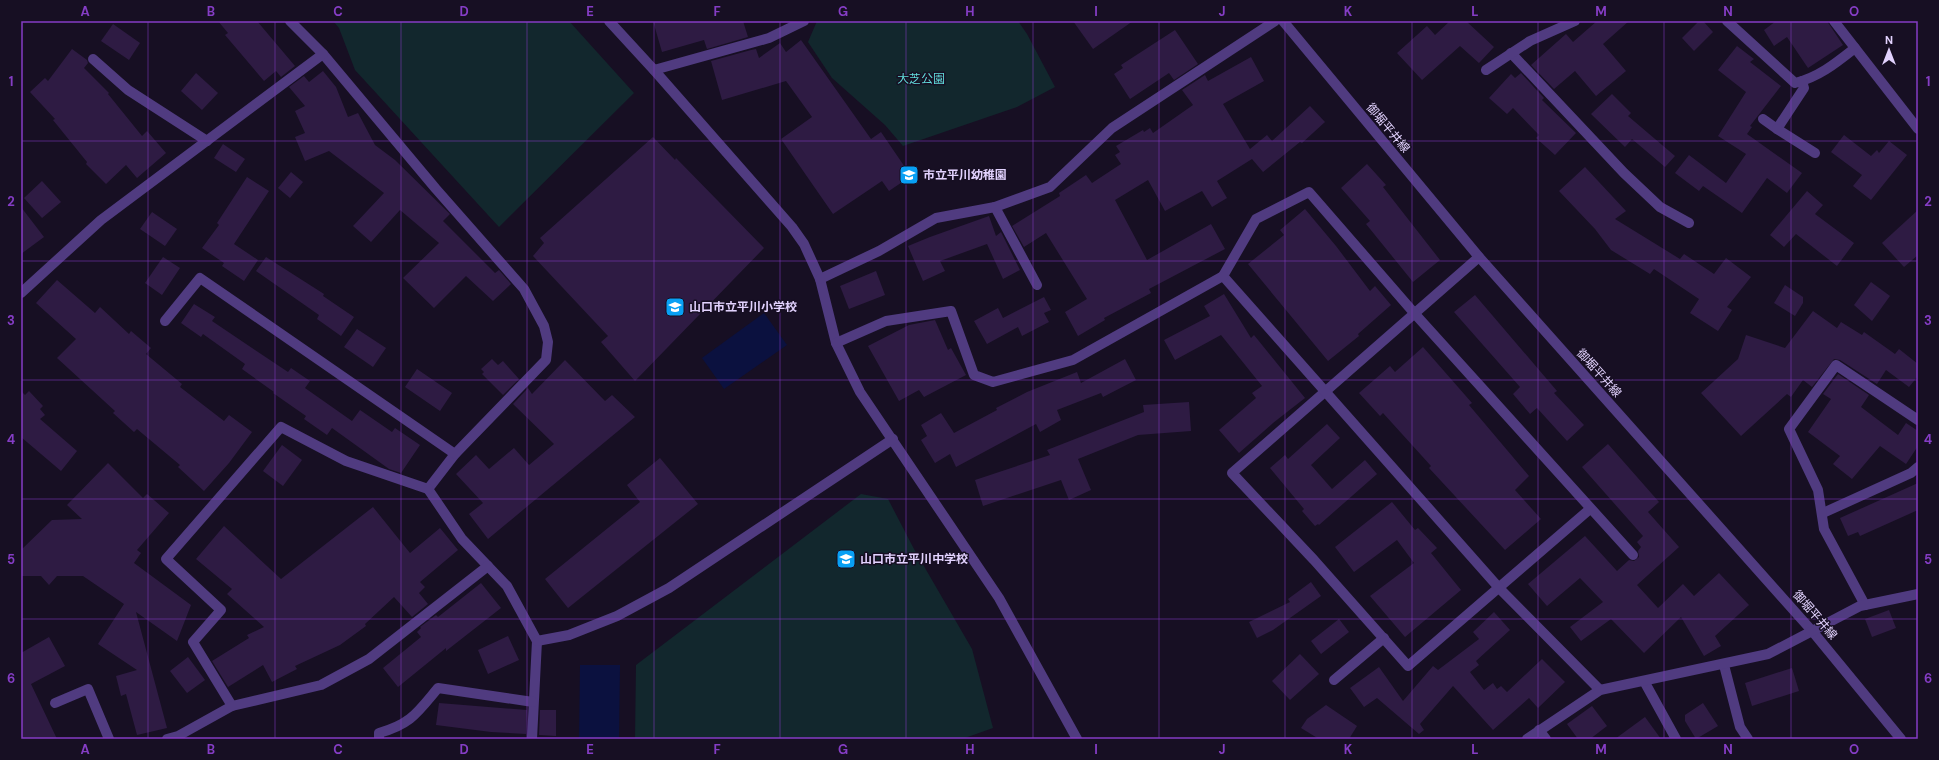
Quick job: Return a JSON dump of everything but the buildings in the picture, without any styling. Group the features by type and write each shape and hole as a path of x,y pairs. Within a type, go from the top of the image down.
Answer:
{"street":[{"path":"290,21 323,54 436,189 524,289 544,326 548,342 546,360 455,454 428,489"},
{"path":"609,21 792,226 804,244 820,279 836,343 860,392 999,598 1076,739"},
{"path":"654,70 769,38 804,21"},
{"path":"820,279 879,251 936,218 995,207 1050,187 1112,128 1275,21"},
{"name":"御堀平井線","path":"1283,21 1478,257 1813,632 1901,739"},
{"path":"1486,70 1530,41 1575,21"},
{"path":"1727,21 1795,83 1828,69 1855,48"},
{"path":"1834,21 1918,129"},
{"path":"1511,53 1624,174 1660,207 1689,224"},
{"path":"21,294 101,220 323,54"},
{"path":"93,59 128,90 207,141"},
{"path":"1777,129 1804,88 1802,81"},
{"path":"1763,119 1815,153"},
{"path":"836,343 886,321 951,311 974,375 993,382 1073,360 1223,276 1256,219 1309,192 1415,314 1633,555"},
{"path":"995,207 1037,285"},
{"path":"1478,257 1415,314 1232,473 1408,666 1500,589 1590,509"},
{"path":"1223,276 1500,589 1600,690"},
{"path":"165,322 200,278 455,454"},
{"path":"1865,605 1824,529 1823,513 1818,490 1789,429 1836,365 1918,420"},
{"path":"232,706 193,642 221,610 166,559 281,427 346,461 428,489 462,539 507,586 537,641 532,739"},
{"path":"537,641 569,635 617,616 669,588 893,439"},
{"path":"1823,513 1911,473 1918,467"},
{"path":"167,739 178,736 232,706 321,685 362,663 488,566"},
{"path":"1527,739 1600,690 1724,665 1768,654 1865,605 1918,594"},
{"path":"1334,680 1384,638"},
{"path":"1724,665 1740,727 1748,739"},
{"path":"1644,681 1676,739"},
{"path":"379,739 379,733 399,728 415,716 438,688 533,702"},
{"path":"55,703 88,689 109,739"},
{"path":"1540,730 1546,739"}],"green space":[{"path":"333,21 569,21 634,93 499,227 355,70 339,28"},
{"name":"大芝公園","path":"817,21 1018,21 1027,34 1055,87 1017,107 903,146 885,125 832,78 808,42"},
{"name":"山口市立平川中学校","path":"861,494 888,499 914,549 972,649 993,728 962,739 635,739 636,665"}],"shaded area":[{"path":"764,313 787,345 724,389 702,358"},
{"path":"580,665 620,665 619,739 579,739"}],"place":[{"name":"市立平川幼稚園","path":"909,175"},
{"name":"山口市立平川小学校","path":"675,307"},
{"name":"山口市立平川中学校","path":"846,559"}]}
